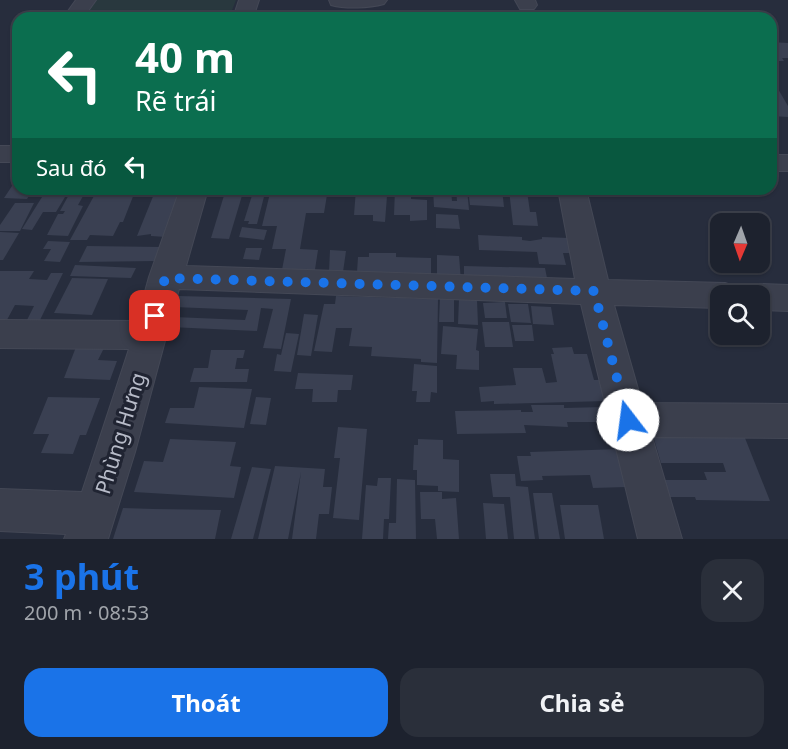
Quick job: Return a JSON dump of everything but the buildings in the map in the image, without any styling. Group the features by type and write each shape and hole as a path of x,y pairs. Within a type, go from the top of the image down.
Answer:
{"street":[{"path":"337,6 377,0"},
{"name":"Phùng Hưng","path":"91,526 192,195"},
{"path":"573,195 594,291 660,539"},
{"path":"165,278 710,295"},
{"path":"770,297 788,298"},
{"path":"0,334 150,335"},
{"path":"628,420 788,422"},
{"path":"0,510 91,526"}],"shaded area":[{"path":"94,0 236,0 231,12 85,12"}],"route":[{"path":"155,316 165,278 594,291 628,420"}]}
